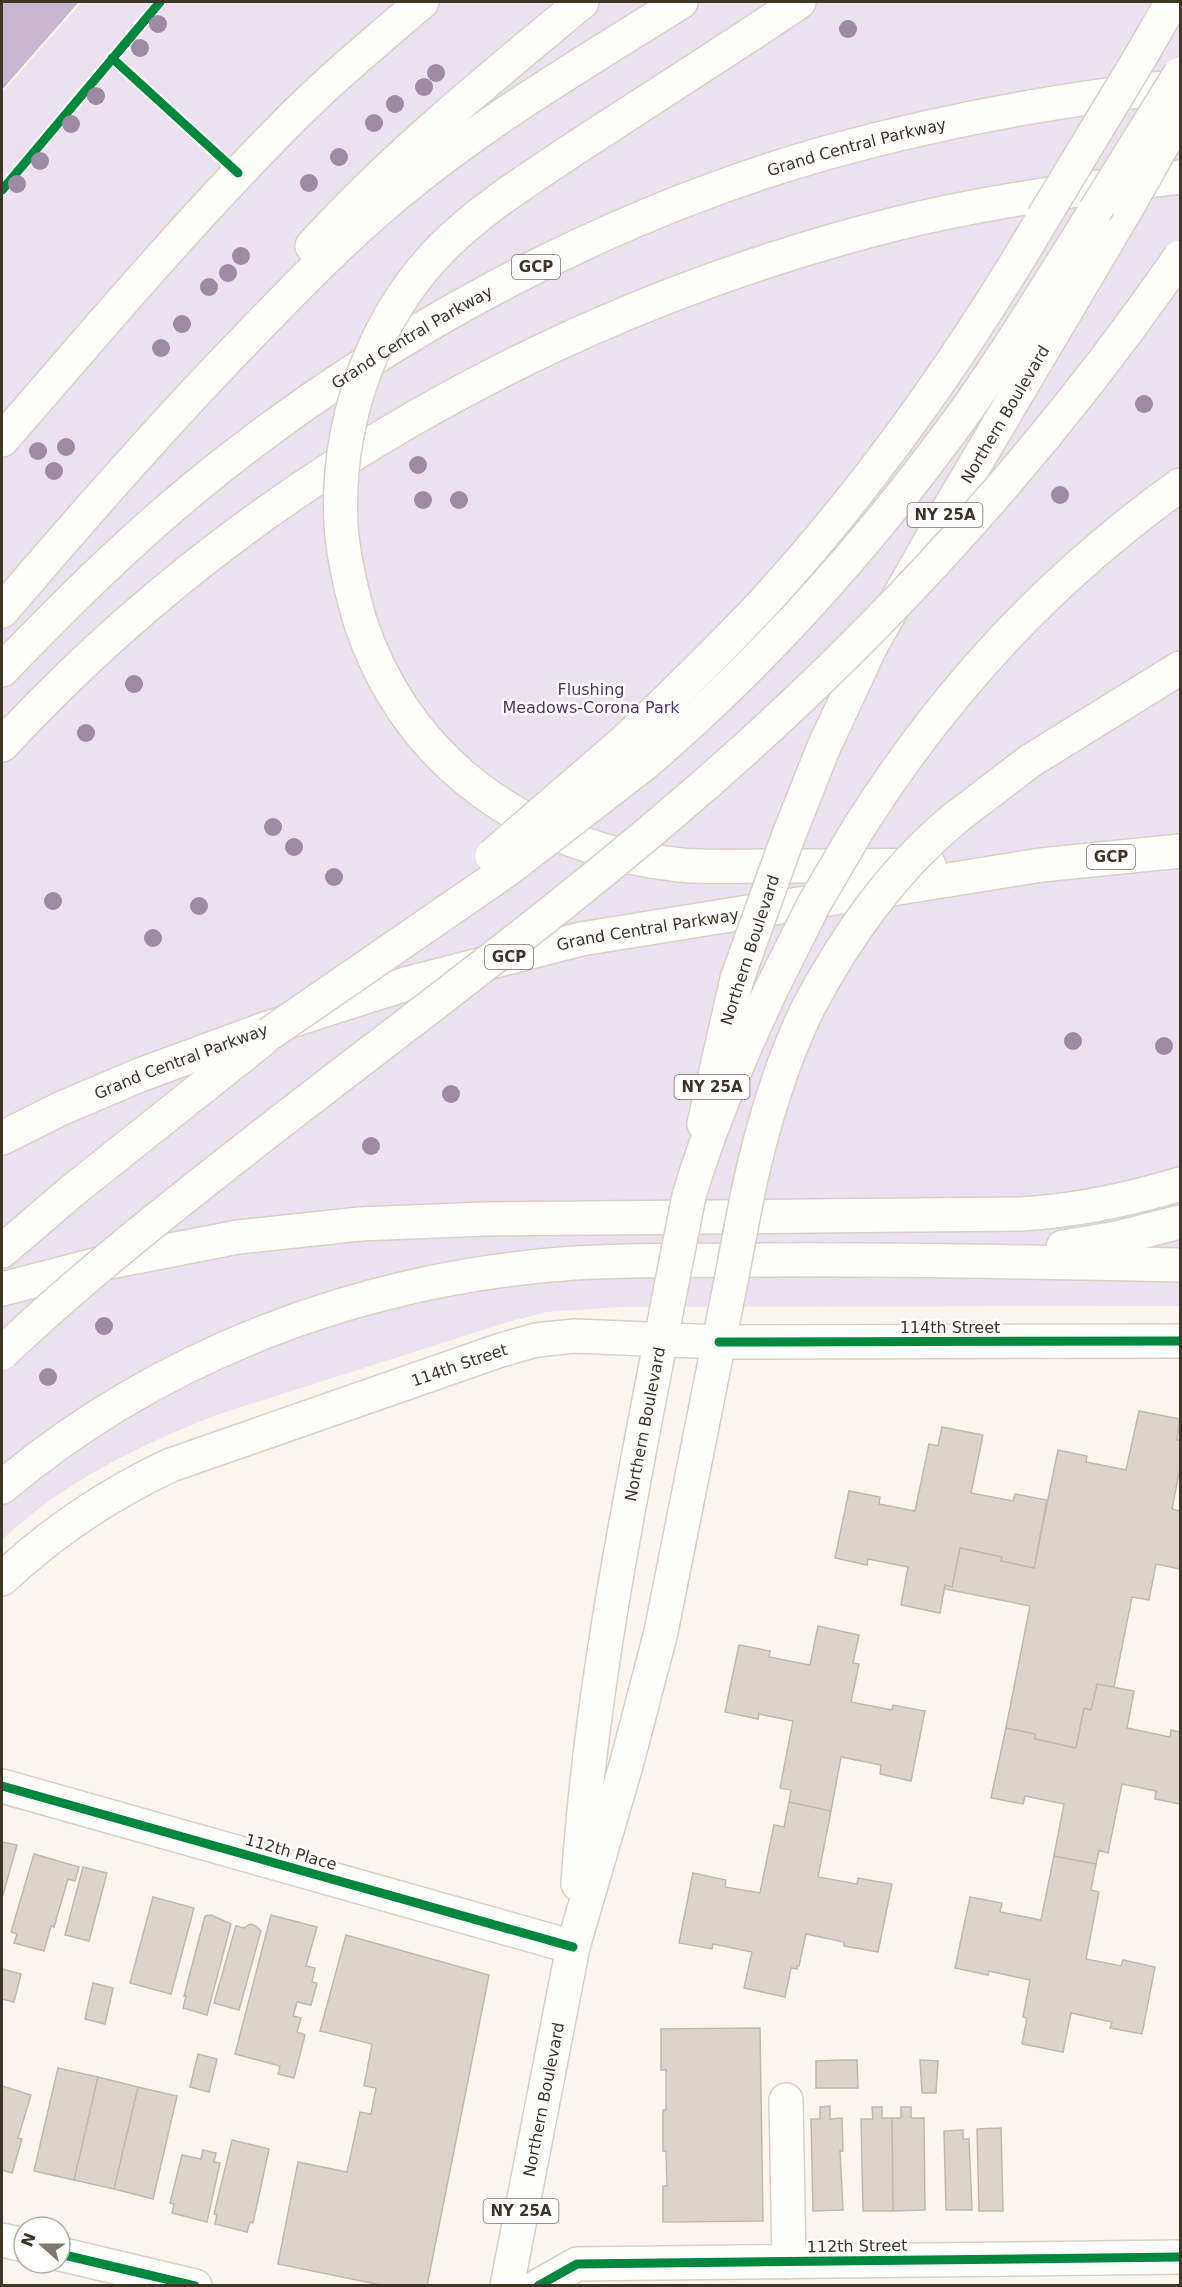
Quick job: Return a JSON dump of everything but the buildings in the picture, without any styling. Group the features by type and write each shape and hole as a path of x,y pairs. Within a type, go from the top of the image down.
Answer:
{"main road":[{"path":"2,440 231,181 286,124 334,79 422,2"},
{"path":"2,610 280,281 364,190 427,131 582,2"},
{"path":"102,494 277,307 352,235 411,183 523,101 681,2"},
{"path":"799,2 489,206 441,249 400,301 366,367 355,402 344,458 341,501 343,547 360,621 374,659 393,694 414,727 439,755 466,780 494,800 531,821 571,839 632,858 702,867 1041,865"},
{"path":"634,753 711,658 758,609 838,516 919,411 957,356 1043,218 1172,2"},
{"path":"2,1251 72,1191 468,877 634,753 708,706 780,635 846,562 951,430 1095,211 1180,74"},
{"name":"Grand Central Parkway","path":"2,670 98,573 145,530 246,447 352,371 522,274 701,195 825,153 1015,109 1088,97 1180,86"},
{"name":"Northern Boulevard","path":"573,1947 581,1838 605,1646 625,1520 689,1196 737,979 823,748 871,646 1180,114"},
{"path":"2,745 55,690 127,623 176,581 253,521 366,446 446,399 531,355 590,327 682,290 773,258 846,237 962,210 1180,177"},
{"path":"2,1353 118,1250 619,856 677,809 777,721 870,630 960,535 1089,381 1180,257"},
{"path":"689,1196 728,1084 771,990 814,904 858,829 923,735 1000,642 1048,593 1147,509 1180,485"},
{"name":"Northern Boulevard","path":"507,2286 573,1947 627,1762 661,1632 761,1133 793,1038 848,939 887,885 927,842 1030,761 1180,668"},
{"name":"Grand Central Parkway","path":"2,1138 62,1108 140,1075 262,1030 409,983 581,939 1041,865 1180,851"},
{"path":"2,1289 106,1263 238,1237 301,1229 484,1219 1020,1214 1116,1203 1180,1184"},
{"path":"897,1259 1020,1252 1079,1245 1141,1233 1180,1222"},
{"path":"2,1487 72,1434 126,1400 181,1370 275,1328 334,1307 395,1290 461,1276 574,1263 897,1259 1180,1265"},
{"name":"114th Street","path":"2,1579 53,1536 93,1508 152,1473 191,1456 536,1340 575,1336 719,1342 1180,1341"},
{"name":"112th Place","path":"2,1786 573,1947"},
{"path":"786,2100 789,2262"},
{"path":"72,2257 195,2286"},
{"name":"112th Street","path":"538,2286 577,2264 1180,2257"}],"green space":[{"name":"Flushing Meadows-Corona Park","path":"2,2 1180,2 1180,1306 621,1307 546,1312 216,1415 187,1427 130,1453 76,1483 25,1519 2,1540"}],"shaded area":[{"path":"2,2 79,2 2,90"}],"pier":[{"path":"79,2 82,2 2,93 2,90"}],"cycle path":[{"path":"2,190 160,2"},
{"path":"112,58 238,173"},
{"path":"719,1342 1180,1341"},
{"path":"2,1786 573,1947"},
{"path":"72,2257 195,2286"},
{"path":"538,2286 577,2264 1180,2257"}]}
